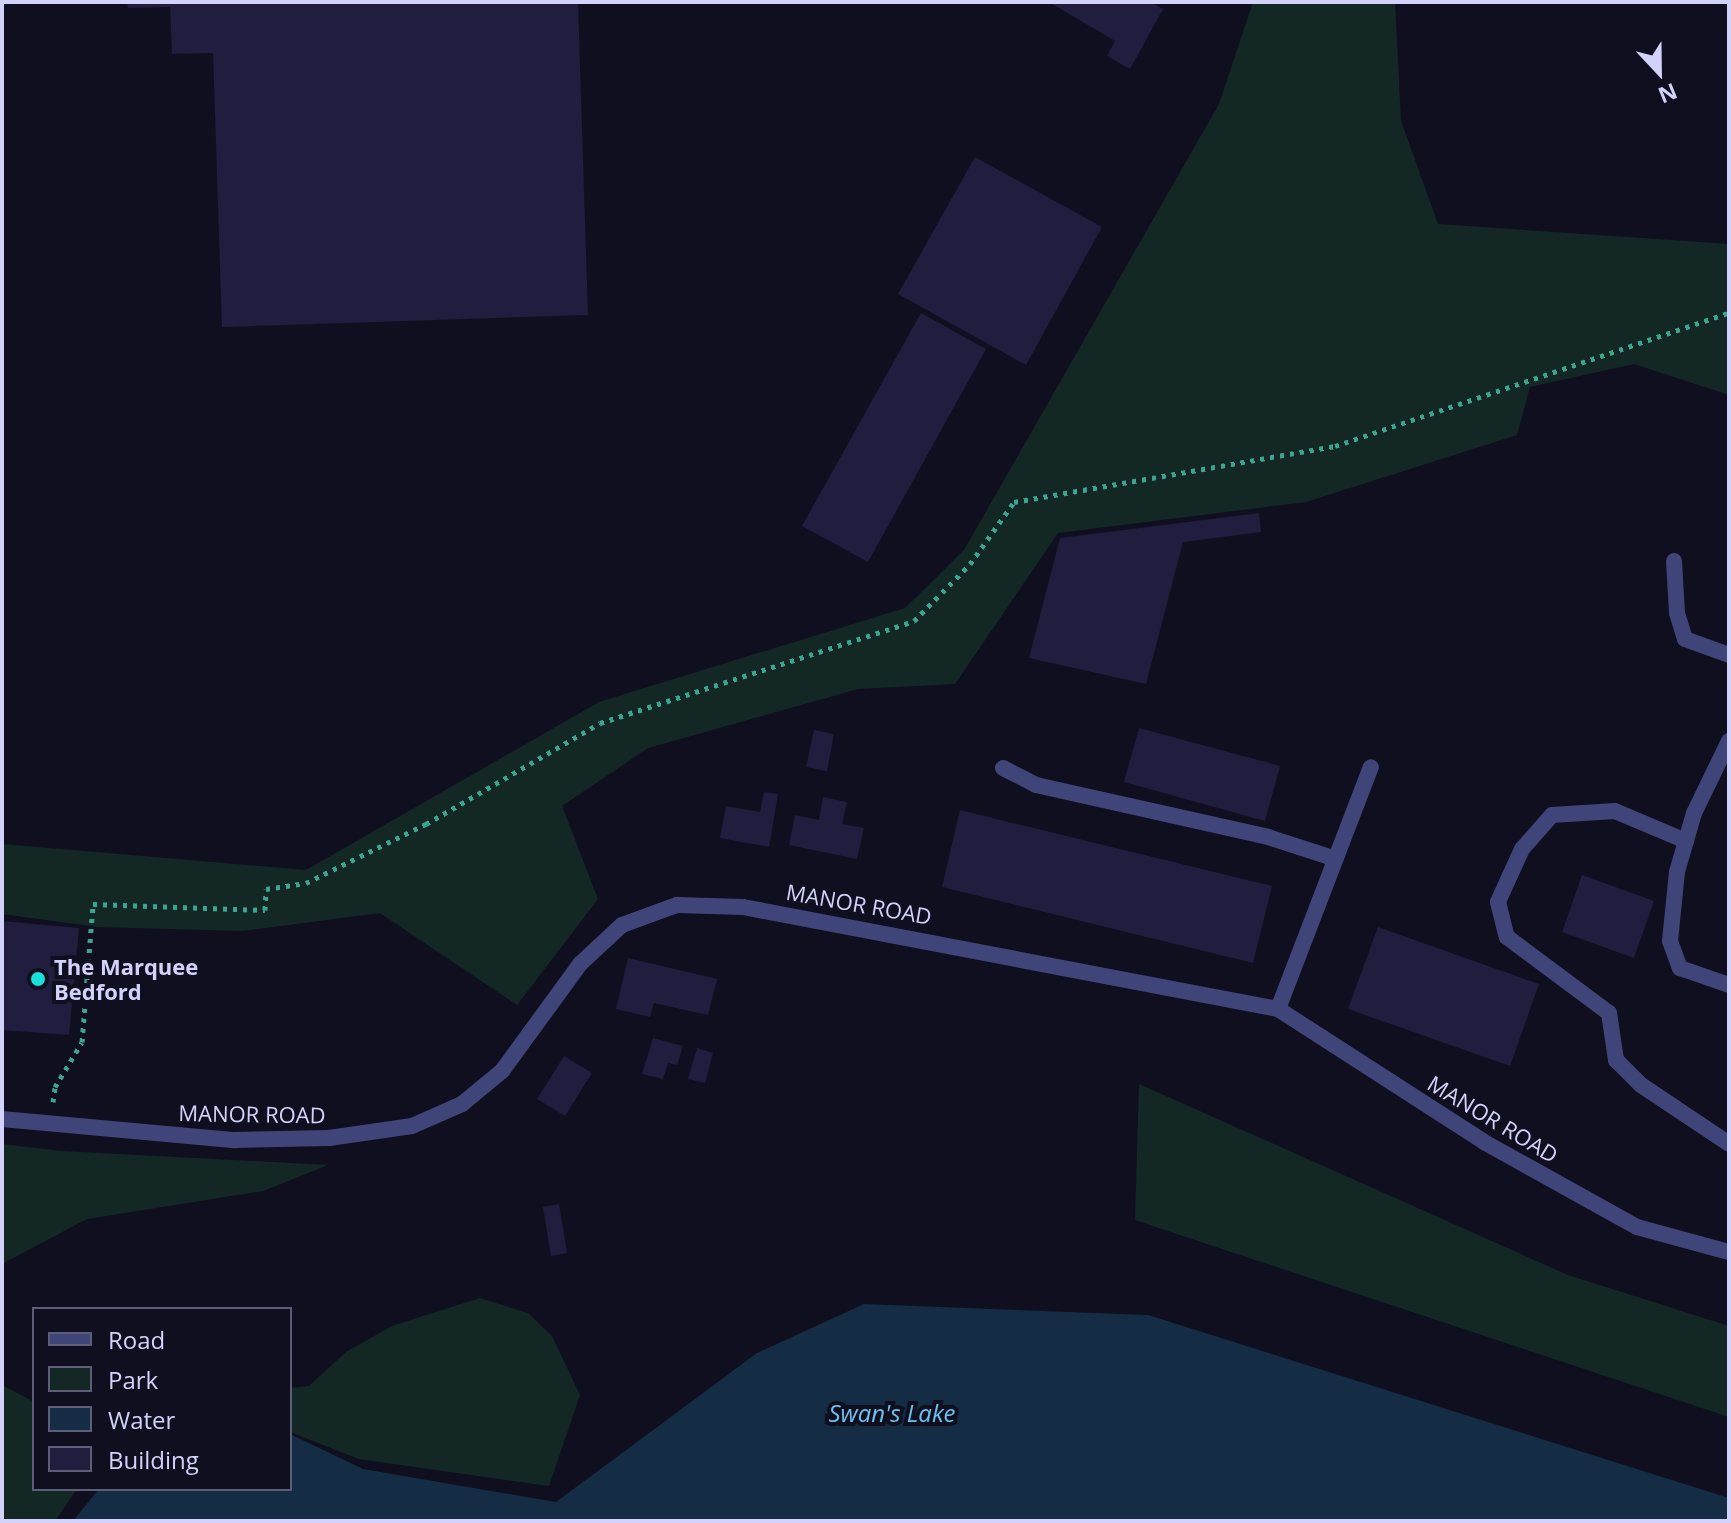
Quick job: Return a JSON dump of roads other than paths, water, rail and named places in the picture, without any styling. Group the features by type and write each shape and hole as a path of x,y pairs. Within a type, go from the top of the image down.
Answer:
{"street":[{"path":"1674,561 1677,613 1685,639 1729,655"},
{"path":"1729,741 1694,813 1686,841 1670,941 1680,968 1729,985"},
{"path":"1278,1009 1371,767"},
{"path":"1003,768 1036,785 1268,837 1336,859"},
{"path":"1686,841 1615,811 1552,815 1522,849 1498,902 1507,937 1609,1013 1616,1060 1641,1085 1729,1144"},
{"name":"MANOR ROAD","path":"2,1119 235,1140 329,1138 412,1126 462,1104 502,1071 580,964 622,925 677,905 743,907 824,918 1278,1009 1484,1142 1637,1227 1729,1252"},
{"path":"1700,1124 1729,1129"}],"water":[{"name":"Swan's Lake","path":"864,1304 1148,1315 1729,1498 1729,1521 73,1521 97,1491 292,1491 292,1435 363,1469 556,1502 757,1353"}],"place":[{"name":"The Marquee Bedford","path":"38,979"}]}
